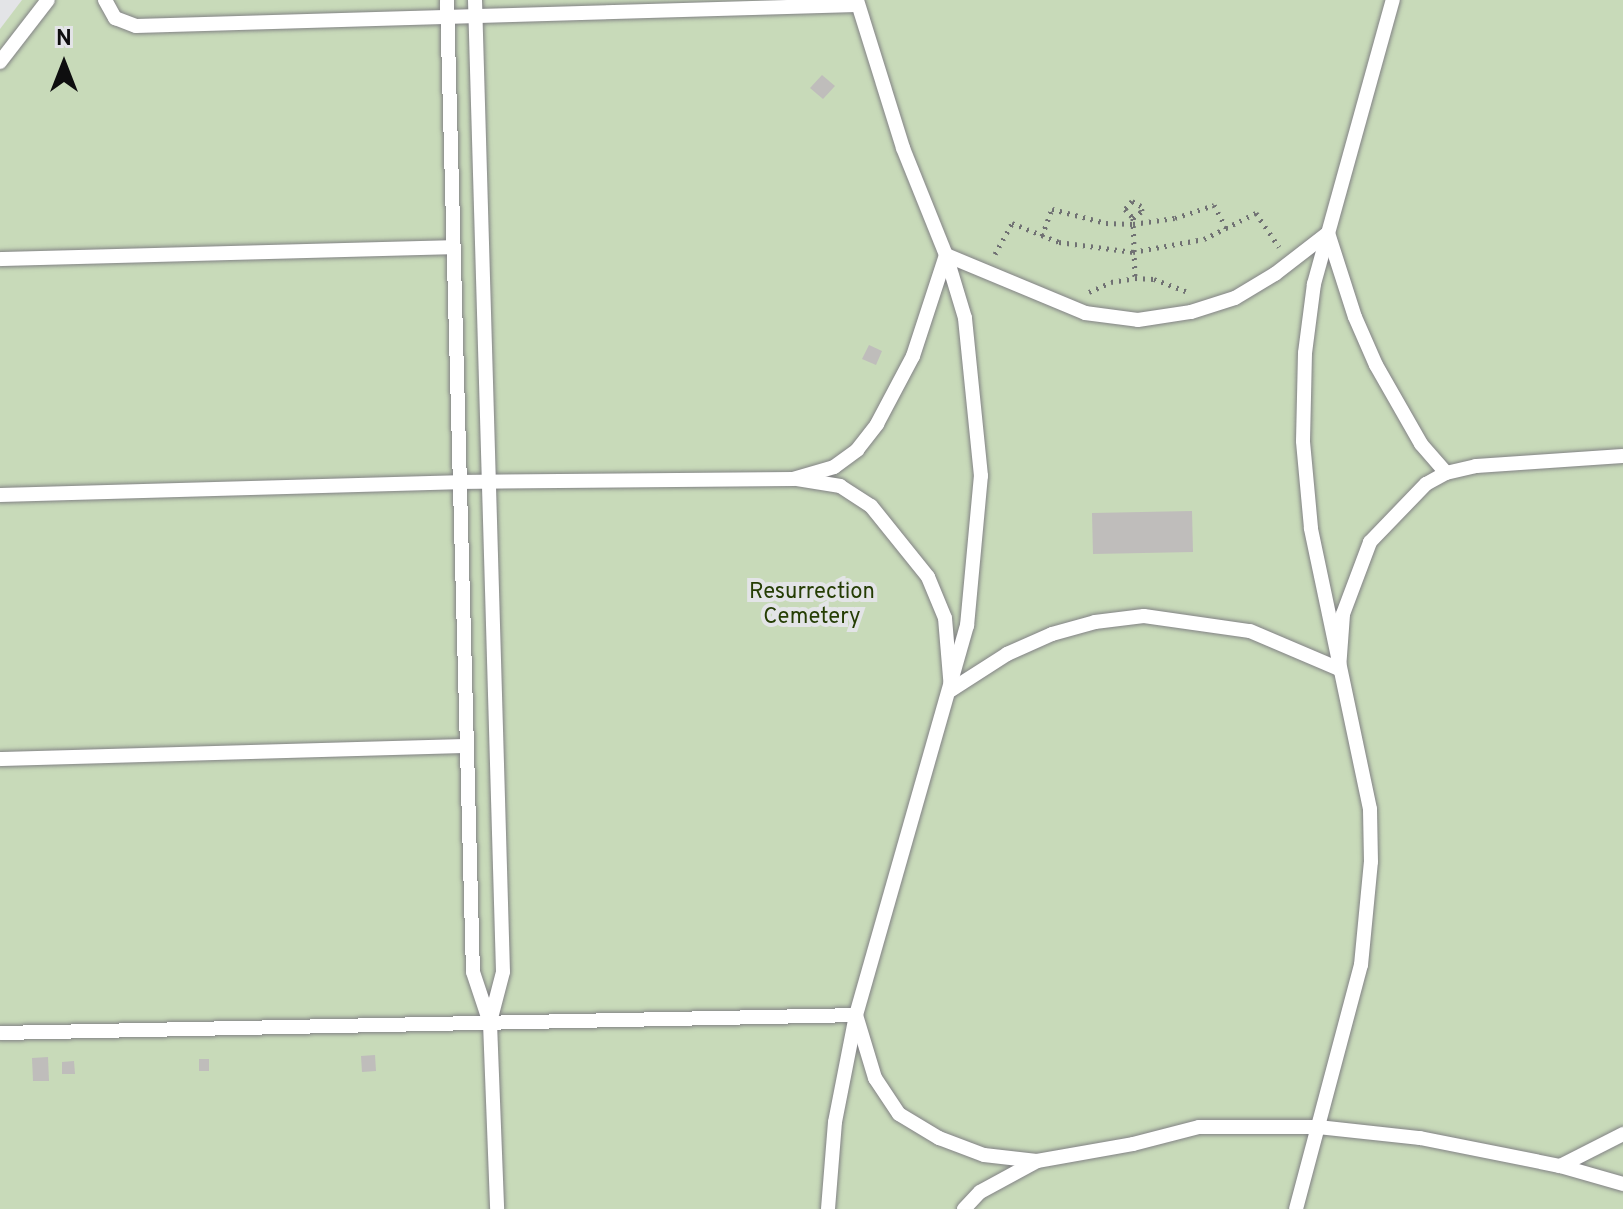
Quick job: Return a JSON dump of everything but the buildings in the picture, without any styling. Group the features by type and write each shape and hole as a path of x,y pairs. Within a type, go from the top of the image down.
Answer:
{"lane":[{"path":"0,62 48,0"},
{"path":"105,0 115,18 136,26 447,19 857,2 903,148 946,255 965,318 981,476 967,626 856,1015 835,1122 828,1209"},
{"path":"447,0 457,482 473,972 490,1023 497,1209"},
{"path":"475,0 503,972 490,1023"},
{"path":"1296,1209 1361,965 1371,862 1370,809 1311,528 1303,441 1305,353 1314,284 1393,0"},
{"path":"946,255 1069,307 1138,320 1235,298 1328,233"},
{"path":"1328,233 1355,317 1376,365 1421,444 1446,473"},
{"path":"0,259 452,247"},
{"path":"793,479 834,467 857,450 877,424 913,356 946,255"},
{"path":"1339,669 1343,614 1370,542 1426,484 1446,473 1476,466 1623,456"},
{"path":"0,495 457,482 793,479 840,486 871,506 928,577 945,618 951,690"},
{"path":"951,690 1007,654 1052,634 1095,622 1144,616 1250,631 1339,669"},
{"path":"0,759 466,746"},
{"path":"0,1033 856,1015"},
{"path":"856,1015 875,1078 899,1114 939,1138 984,1155 1037,1161 1133,1144 1199,1127 1318,1127 1420,1138 1560,1166 1623,1184"},
{"path":"1560,1166 1623,1134"},
{"path":"964,1209 980,1192 1037,1161"}],"path":[{"path":"1042,236 1052,209 1106,223 1175,218 1214,205 1227,229"},
{"path":"984,273 1012,223 1083,248 1133,252 1181,246 1227,229 1256,213 1289,263"},
{"path":"1133,221 1135,278"},
{"path":"1069,307 1099,286 1135,278 1171,284 1206,307"}],"green space":[{"name":"Resurrection Cemetery","path":"22,0 1623,0 1623,1209 0,1209 0,29"}]}
